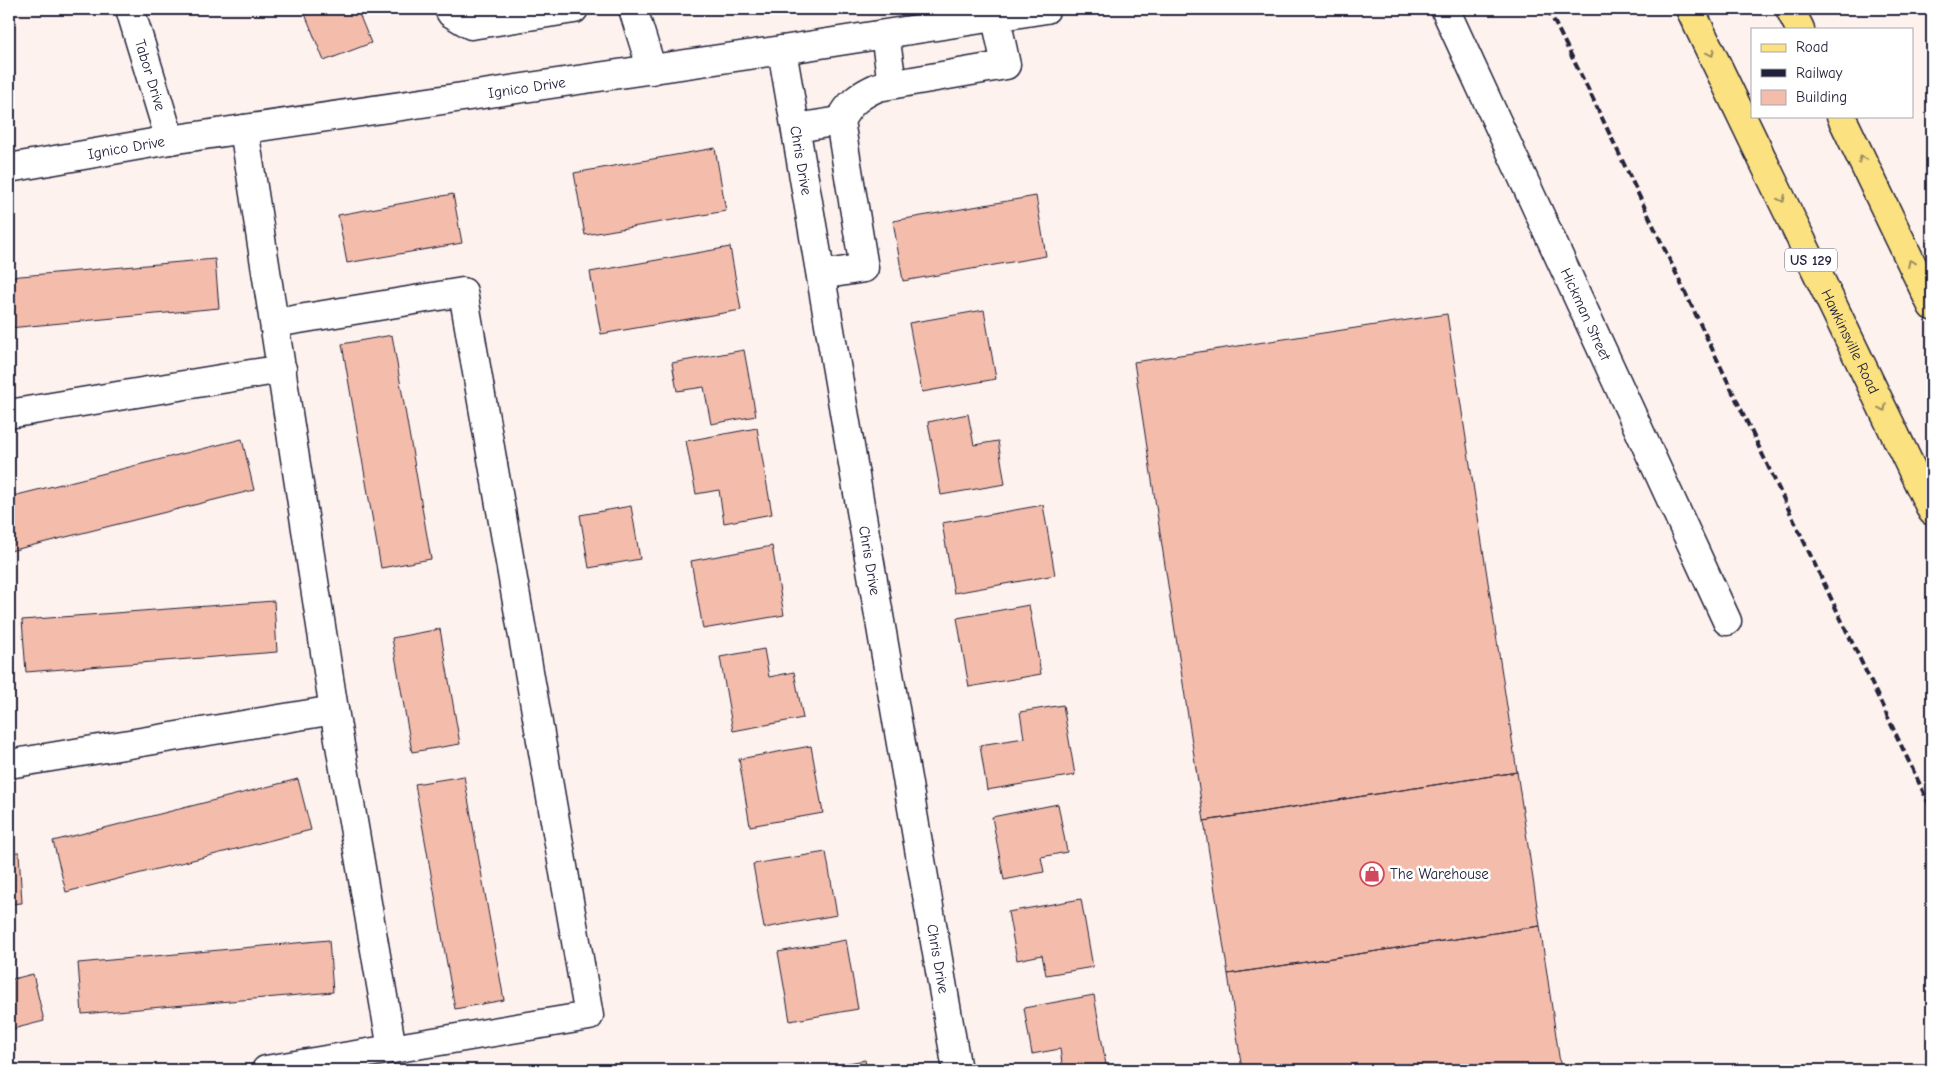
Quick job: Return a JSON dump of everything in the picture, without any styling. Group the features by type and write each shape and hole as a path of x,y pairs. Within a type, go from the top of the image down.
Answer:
{"main road":[{"name":"Hawkinsville Road","path":"1690,9 1932,511"},
{"path":"1790,9 1800,28"},
{"path":"1842,118 1932,306"}],"street":[{"name":"Tabor Drive","path":"130,9 170,140"},
{"path":"449,9 451,13 472,25 574,9"},
{"path":"633,9 652,70"},
{"name":"Ignico Drive","path":"9,168 170,140 884,35 996,13 1046,9"},
{"name":"Hickman Street","path":"1445,9 1727,621"},
{"path":"821,275 864,268 840,121 848,106 864,93 892,83 1006,65 996,13"},
{"path":"884,35 892,83"},
{"name":"Chris Drive","path":"782,50 956,1070"},
{"path":"796,128 840,121"},
{"path":"244,129 334,710 392,1049"},
{"path":"266,1070 589,1016 463,292 274,323"},
{"path":"9,414 282,369"},
{"path":"9,764 334,710"}],"building":[{"path":"303,9 357,9 371,43 324,61"},
{"path":"715,148 726,211 585,235 574,173"},
{"path":"453,194 462,243 347,263 338,215"},
{"path":"1036,196 1046,256 903,281 893,221"},
{"path":"730,247 741,310 601,334 590,272"},
{"path":"215,259 219,308 9,328 9,277"},
{"path":"984,310 996,379 922,392 909,323"},
{"path":"1447,314 1517,772 1204,821 1134,362"},
{"path":"392,335 431,559 381,568 342,344"},
{"path":"744,350 756,416 711,424 704,387 677,391 672,363"},
{"path":"968,414 974,445 998,441 1005,484 941,495 928,422"},
{"path":"757,428 772,514 724,523 719,490 696,494 686,441"},
{"path":"242,439 254,490 10,551 9,497"},
{"path":"1043,505 1055,575 954,593 942,523"},
{"path":"631,506 640,559 589,568 580,515"},
{"path":"772,546 784,615 703,629 691,561"},
{"path":"274,601 277,652 26,672 22,620"},
{"path":"1029,605 1041,674 969,687 957,618"},
{"path":"440,629 460,744 412,752 392,638"},
{"path":"764,649 769,677 794,672 803,718 733,731 720,657"},
{"path":"1063,705 1075,775 987,790 980,745 1024,738 1020,712"},
{"path":"811,746 823,813 750,826 739,759"},
{"name":"The Warehouse","path":"1517,772 1540,926 1228,974 1204,821"},
{"path":"464,776 504,1000 455,1009 415,784"},
{"path":"298,779 311,830 66,892 53,841"},
{"path":"1058,804 1067,852 1041,857 1044,872 1004,880 992,817"},
{"path":"19,852 22,903 9,904 9,853"},
{"path":"826,852 837,915 764,928 753,864"},
{"path":"1081,899 1093,967 1046,975 1042,955 1017,960 1008,912"},
{"path":"1540,926 1561,1070 1242,1070 1228,974"},
{"path":"329,940 333,992 82,1014 78,963"},
{"path":"846,940 858,1009 790,1021 778,952"},
{"path":"33,974 44,1021 9,1030 9,980"},
{"path":"1094,995 1106,1065 1063,1070 1060,1049 1032,1054 1024,1008"},
{"path":"865,1060 867,1070 808,1070"}],"railway":[{"path":"1548,9 1592,97 1932,810"}],"place":[{"name":"The Warehouse","path":"1372,874"}]}
